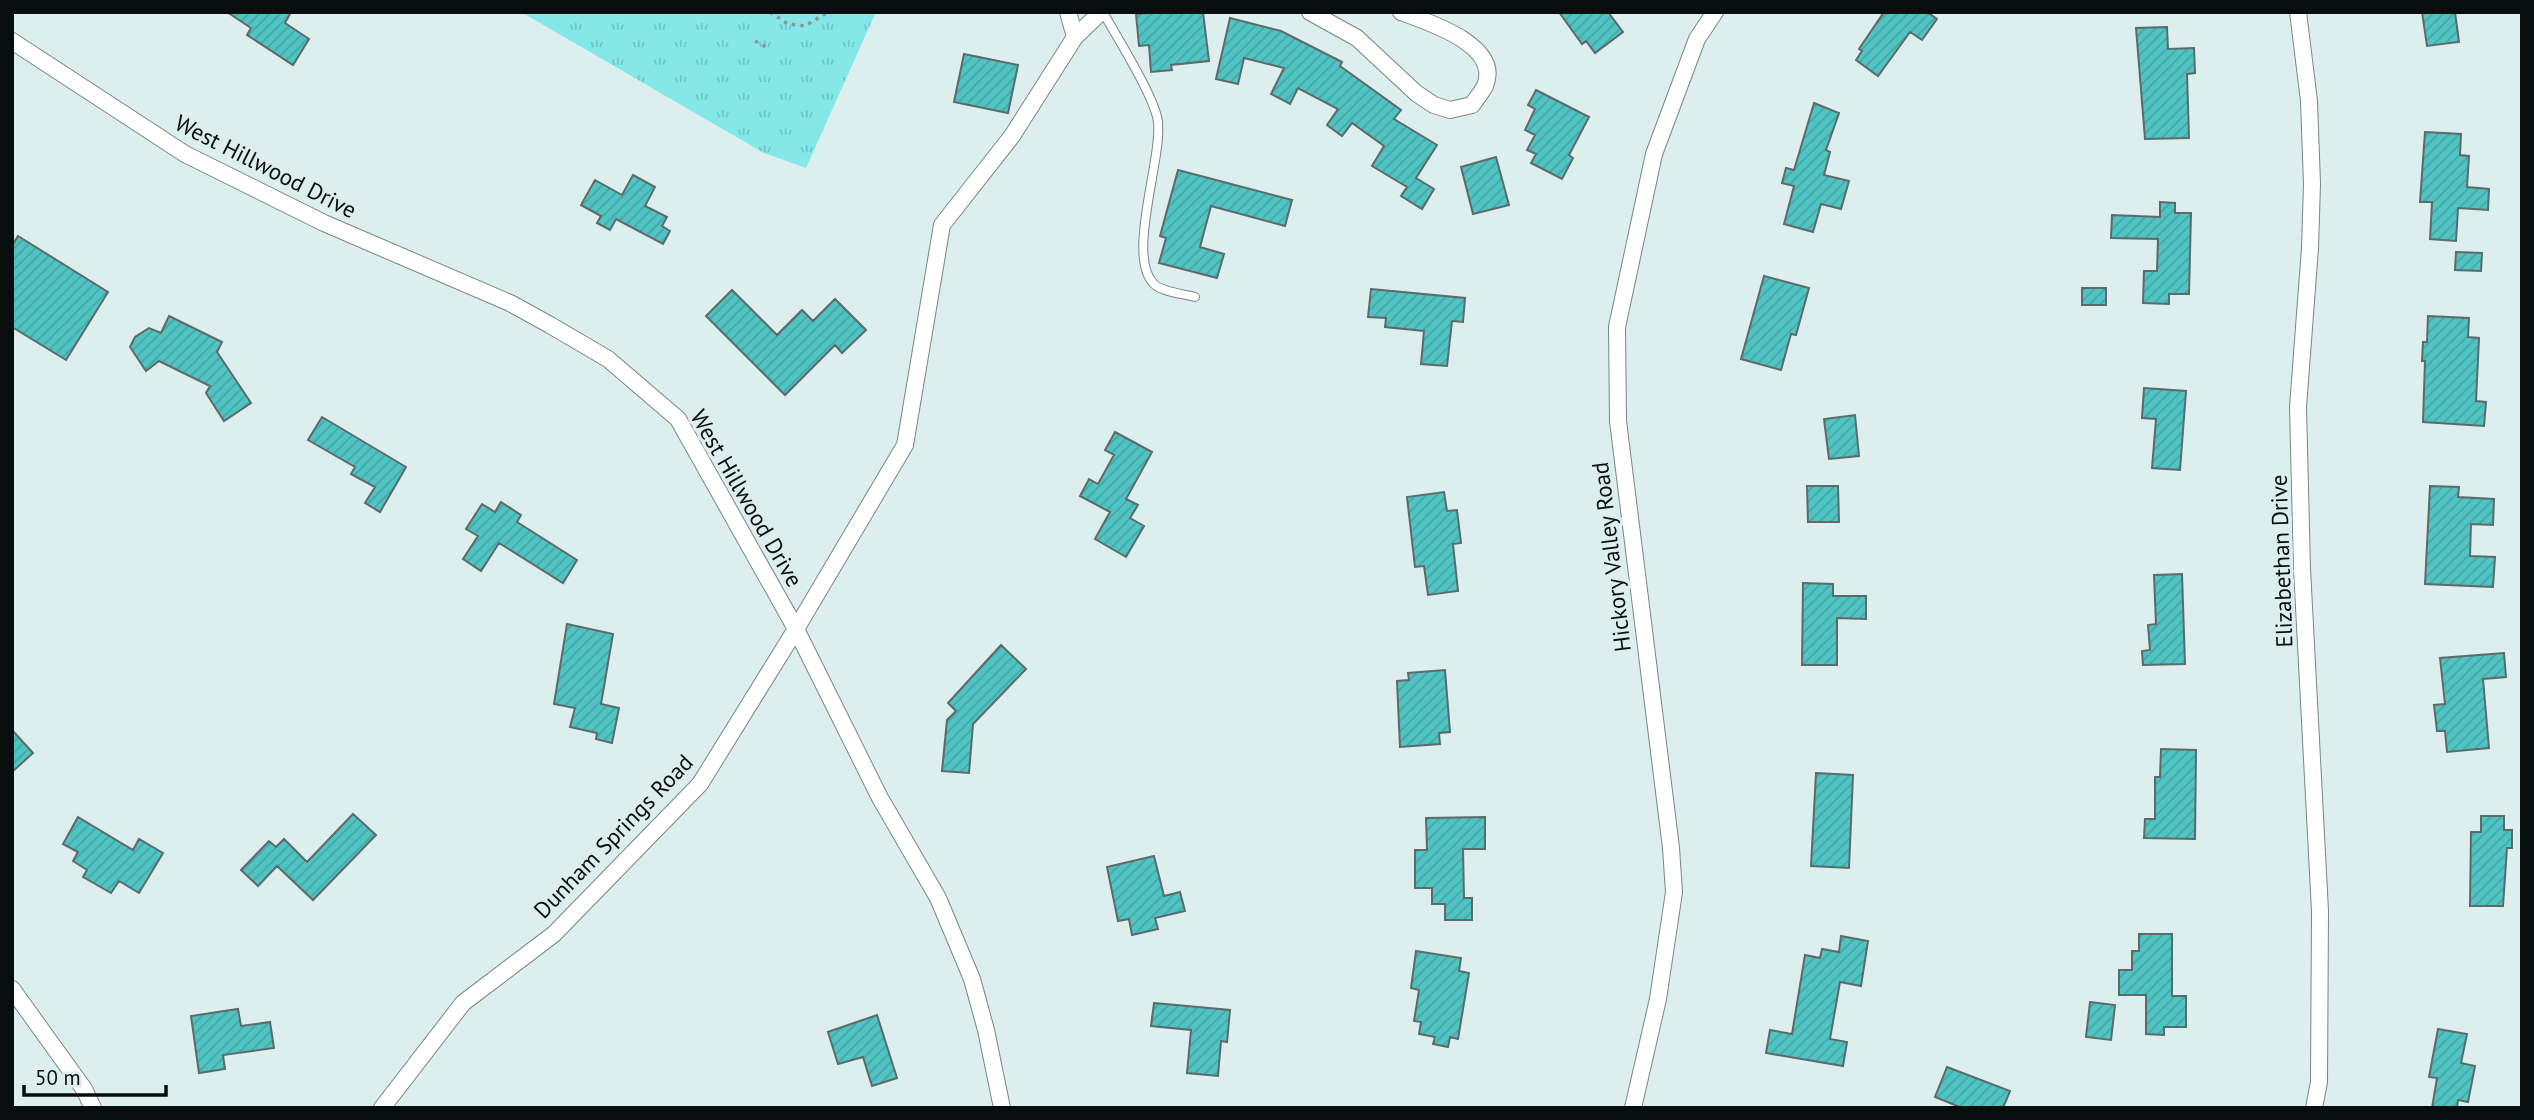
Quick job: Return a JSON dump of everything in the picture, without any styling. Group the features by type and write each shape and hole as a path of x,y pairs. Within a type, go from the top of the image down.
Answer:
{"street":[{"path":"1068,12 1075,37"},
{"name":"Dunham Springs Road","path":"382,1108 463,1003 554,934 700,785 905,445 942,225 1012,136 1075,37 1102,12"},
{"path":"1310,12 1357,38 1416,93 1434,106 1450,110 1472,105 1485,85 1487,67 1476,50 1451,30 1401,12"},
{"name":"Hickory Valley Road","path":"1634,1108 1658,999 1674,891 1618,421 1617,327 1654,153 1697,39 1715,12"},
{"name":"Elizabethan Drive","path":"2298,12 2309,102 2312,184 2311,248 2298,407 2302,569 2320,911 2319,1082 2314,1108"},
{"name":"West Hillwood Drive","path":"12,41 185,155 324,223 510,303 608,359 678,419 796,629 880,799 938,898 972,979 1002,1108"},
{"path":"12,989 84,1089 93,1108"}],"lane":[{"path":"1102,12 1127,53 1158,121 1142,251 1147,273 1155,286 1195,297"}],"path":[{"path":"770,12 788,24 805,26 828,12"},
{"path":"755,41 770,49"}],"green space":[{"path":"521,12 876,12 806,168 764,153"}],"building":[{"path":"227,12 291,12 285,23 309,39 293,65 247,35 251,28"},
{"path":"1203,12 1209,61 1171,65 1172,70 1151,72 1149,45 1139,46 1136,14"},
{"path":"1559,12 1608,12 1623,32 1595,53 1586,41 1582,44"},
{"path":"1884,12 1927,12 1937,19 1922,40 1910,32 1878,76 1856,60 1862,51 1859,49"},
{"path":"2422,12 2455,12 2459,42 2427,46"},
{"path":"1230,18 1281,31 1342,62 1340,66 1401,110 1394,119 1437,145 1416,178 1434,189 1422,209 1401,196 1407,187 1372,166 1384,146 1352,123 1342,136 1327,125 1338,109 1298,88 1290,104 1271,94 1284,68 1244,58 1238,84 1216,79"},
{"path":"2167,27 2168,49 2194,48 2195,73 2187,74 2189,138 2145,139 2136,28"},
{"path":"964,54 1018,65 1008,113 954,102"},
{"path":"1536,90 1589,117 1569,155 1573,158 1562,179 1531,163 1536,154 1527,150 1535,135 1525,130 1535,109 1528,105"},
{"path":"1814,103 1839,113 1826,150 1830,152 1824,175 1849,181 1841,209 1821,204 1813,232 1784,224 1794,186 1782,183 1786,168 1794,170"},
{"path":"2425,132 2461,134 2460,155 2469,156 2467,187 2489,189 2488,210 2458,208 2456,241 2430,239 2432,202 2420,202"},
{"path":"1496,157 1509,205 1473,214 1461,167"},
{"path":"1178,170 1292,200 1285,226 1211,206 1200,247 1224,254 1217,278 1159,263 1166,238 1160,236"},
{"path":"633,175 655,187 645,206 667,217 662,226 670,231 663,244 616,219 610,230 597,223 601,216 581,205 595,180 622,195"},
{"path":"2160,202 2175,203 2175,213 2191,213 2189,294 2169,294 2169,304 2143,303 2144,271 2157,271 2158,239 2111,238 2112,215 2160,217"},
{"path":"18,236 108,292 66,360 12,327 12,246"},
{"path":"2456,252 2482,253 2481,271 2455,270"},
{"path":"1764,276 1809,288 1796,335 1791,334 1781,370 1741,359"},
{"path":"2082,288 2106,288 2106,305 2082,305"},
{"path":"1371,289 1465,298 1463,322 1452,321 1447,366 1421,364 1424,331 1385,327 1386,318 1368,317"},
{"path":"732,290 777,335 802,310 813,321 835,299 866,330 842,353 835,345 785,395 706,316"},
{"path":"169,316 222,342 217,352 251,403 224,421 206,393 210,386 159,361 146,371 130,347 135,337 149,328 161,333"},
{"path":"2428,316 2469,318 2468,337 2479,338 2476,401 2486,402 2484,426 2423,422 2425,361 2422,361 2423,342 2427,342"},
{"path":"2144,388 2186,391 2180,470 2152,468 2156,419 2142,418"},
{"path":"1855,415 1859,456 1829,459 1824,419"},
{"path":"322,417 406,467 380,512 365,503 375,487 351,474 355,467 308,440"},
{"path":"1115,432 1152,452 1126,499 1138,505 1130,518 1144,526 1126,557 1095,539 1110,512 1080,496 1089,479 1098,484 1114,455 1105,450"},
{"path":"1807,486 1838,486 1839,522 1808,522"},
{"path":"2430,486 2459,487 2458,497 2494,499 2493,525 2471,524 2470,556 2495,557 2493,587 2425,584"},
{"path":"1444,492 1447,511 1457,510 1461,543 1453,544 1458,591 1428,595 1424,566 1415,567 1407,497"},
{"path":"501,502 521,515 517,522 577,560 563,583 499,543 481,571 463,559 478,536 466,529 482,504 495,512"},
{"path":"2182,574 2185,664 2143,665 2142,651 2150,650 2148,625 2156,624 2154,575"},
{"path":"1803,583 1833,584 1833,596 1866,596 1866,619 1837,618 1837,665 1802,665"},
{"path":"567,624 613,634 601,704 619,708 612,743 596,739 597,733 570,727 575,708 554,704"},
{"path":"1001,645 1026,669 973,724 969,773 942,771 947,720 956,711 948,703"},
{"path":"2504,653 2506,677 2483,679 2489,748 2447,752 2445,731 2437,731 2434,705 2445,704 2440,658"},
{"path":"1445,670 1450,732 1439,733 1440,744 1400,747 1397,681 1409,680 1408,673"},
{"path":"12,730 33,753 12,772"},
{"path":"2161,749 2196,750 2195,839 2144,838 2145,819 2155,819 2155,777 2160,777"},
{"path":"1816,773 1853,775 1849,868 1811,866"},
{"path":"353,814 376,835 313,900 277,866 258,886 241,870 269,841 276,847 284,839 307,862"},
{"path":"2481,816 2504,816 2504,830 2512,830 2512,848 2507,848 2503,906 2470,906 2471,832 2481,832"},
{"path":"78,817 133,850 139,839 163,853 139,893 119,881 111,893 83,877 87,870 73,861 78,852 63,844"},
{"path":"1485,817 1485,849 1463,849 1464,898 1472,898 1472,920 1445,920 1445,904 1432,904 1432,888 1415,888 1415,850 1427,850 1426,818"},
{"path":"1154,856 1164,896 1180,892 1185,911 1155,918 1158,929 1132,935 1129,919 1118,921 1107,867"},
{"path":"2139,934 2172,934 2172,996 2186,996 2186,1027 2164,1027 2164,1035 2146,1034 2146,995 2119,995 2119,970 2132,970 2132,951 2139,951"},
{"path":"1841,936 1868,941 1861,986 1840,982 1830,1039 1847,1042 1843,1066 1766,1053 1770,1030 1792,1034 1805,955 1820,958 1822,949 1839,952"},
{"path":"1416,951 1461,958 1459,971 1469,973 1458,1039 1450,1037 1448,1047 1433,1044 1435,1037 1419,1034 1421,1022 1414,1021 1419,990 1411,988"},
{"path":"2090,1002 2115,1005 2111,1040 2086,1037"},
{"path":"1154,1003 1230,1010 1227,1042 1221,1041 1218,1076 1187,1073 1191,1030 1151,1026"},
{"path":"238,1009 241,1026 270,1022 274,1048 223,1055 225,1069 199,1073 191,1016"},
{"path":"877,1015 897,1078 872,1086 863,1057 838,1064 828,1032"},
{"path":"2438,1029 2467,1034 2461,1063 2475,1066 2468,1102 2458,1100 2457,1108 2432,1108 2437,1078 2429,1077"},
{"path":"1947,1067 2010,1091 2003,1108 1962,1108 1935,1097"}]}
